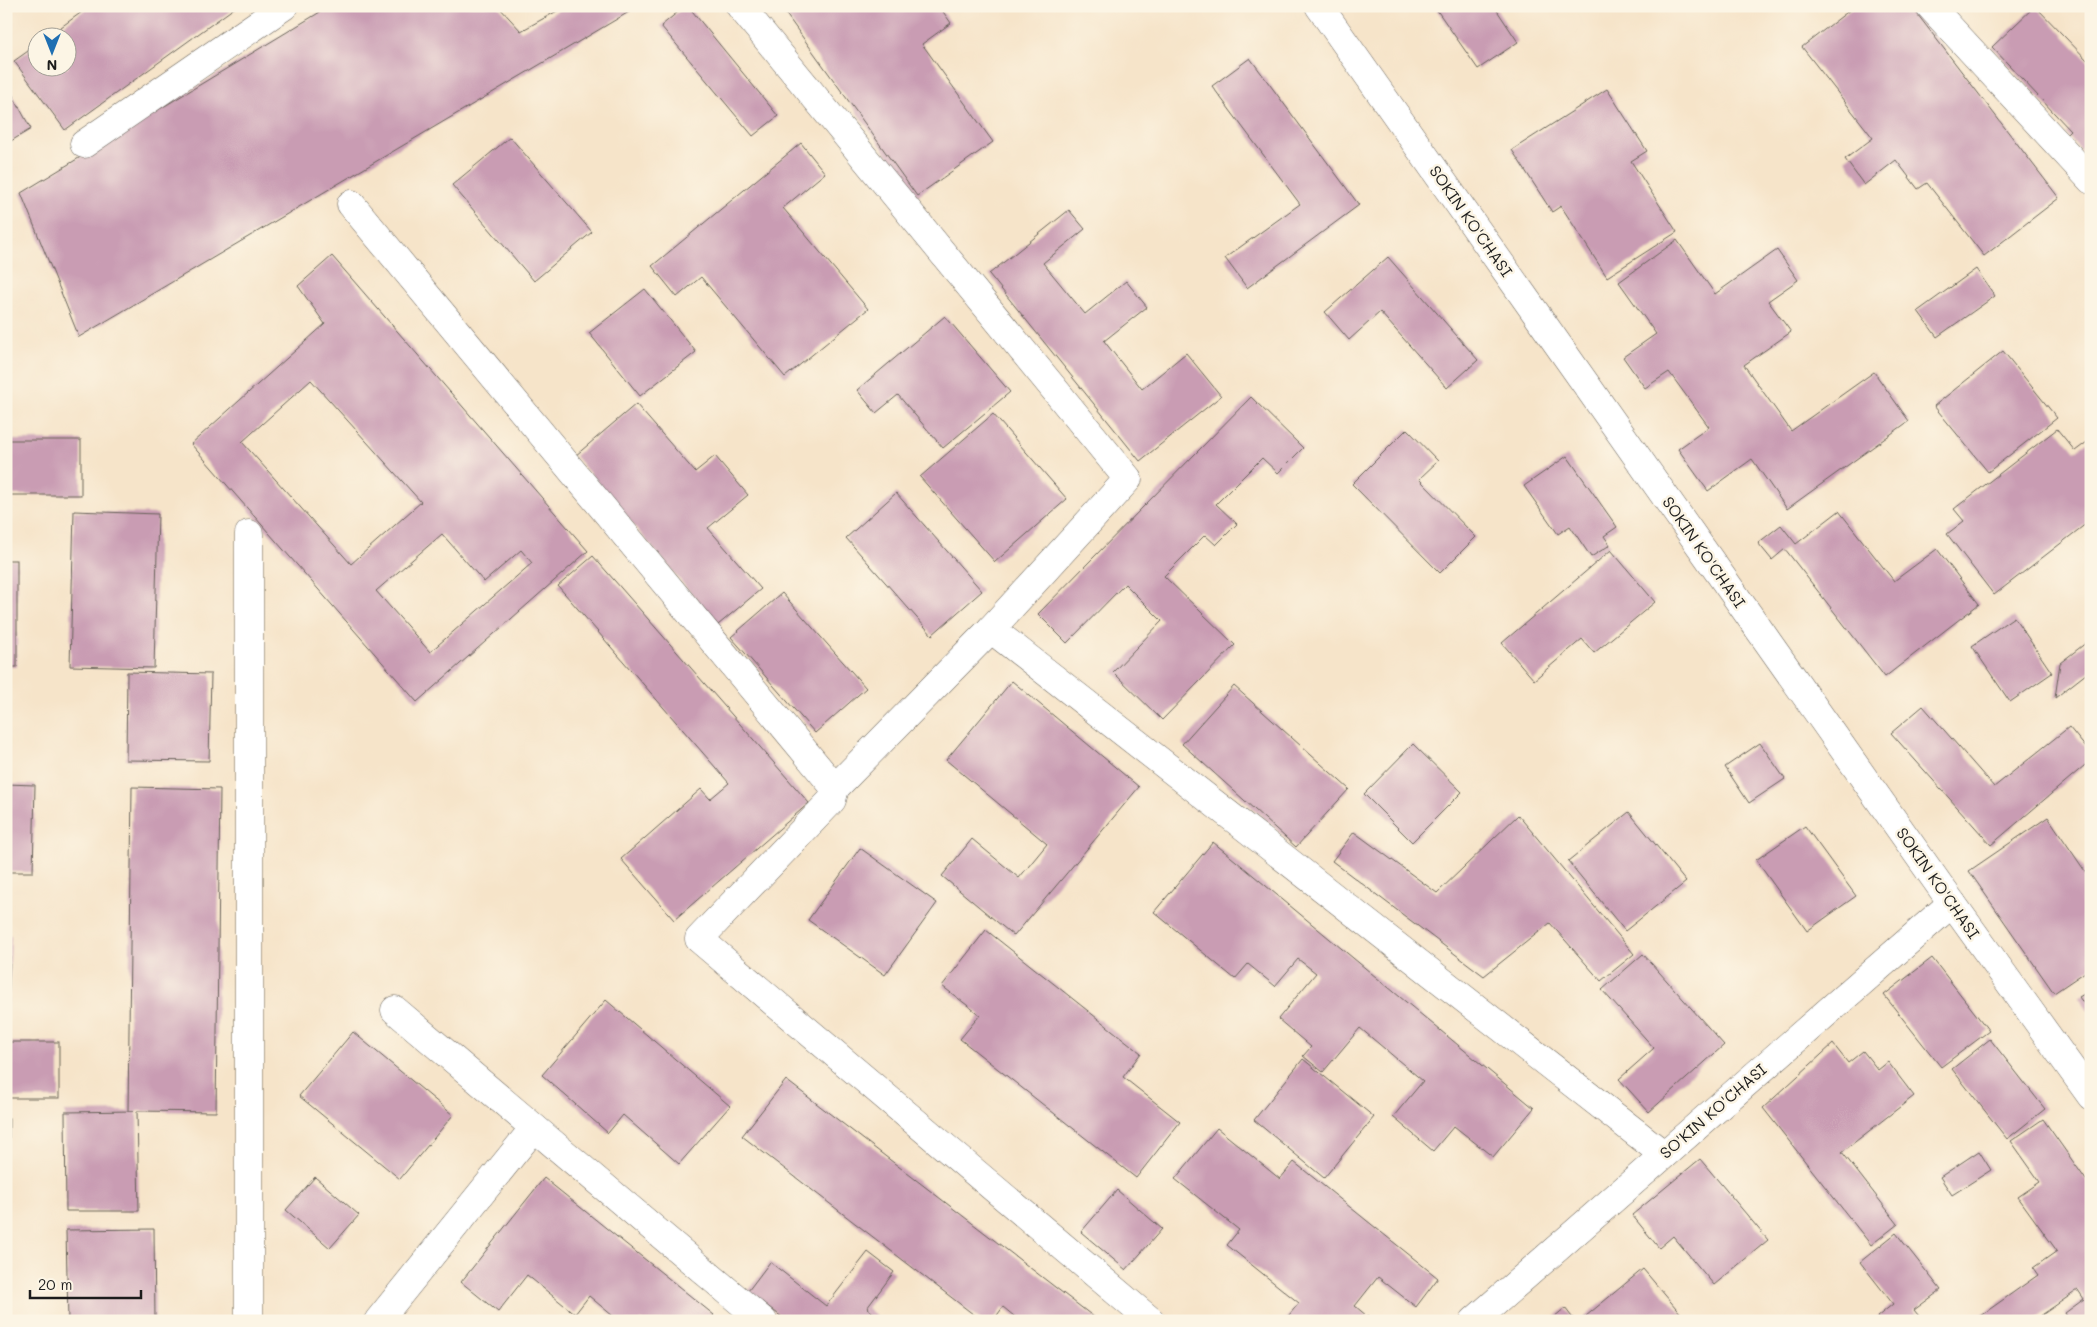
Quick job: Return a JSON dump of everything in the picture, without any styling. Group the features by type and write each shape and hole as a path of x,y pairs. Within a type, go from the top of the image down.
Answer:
{"street":[{"path":"84,144 284,6"},
{"path":"740,6 1128,479 991,629 835,788 832,800 698,940 1151,1321"},
{"name":"SOKIN KO'CHASI","path":"1319,6 2091,1096"},
{"path":"1930,6 2091,180"},
{"path":"351,204 835,788"},
{"path":"249,534 249,1321"},
{"path":"991,629 1663,1154"},
{"name":"SO'KIN KO'CHASI","path":"1474,1321 1952,902"},
{"path":"394,1010 763,1321"},
{"path":"378,1321 534,1128"}],"building":[{"path":"90,6 237,6 65,130 14,61 28,51 28,78 78,78 78,28 60,28"},
{"path":"330,6 498,6 521,31 566,6 639,6 79,337 21,193"},
{"path":"685,6 688,6 778,116 753,136 661,26"},
{"path":"788,6 939,6 951,23 922,44 993,142 917,196 783,10"},
{"path":"1434,6 1494,6 1518,42 1478,69"},
{"path":"1855,6 1911,6 2059,198 1984,256 1927,183 1918,189 1896,160 1864,185 1845,159 1873,138 1802,47"},
{"path":"2035,6 2091,64 2091,161 2066,134 2070,130 1992,47"},
{"path":"1250,58 1359,205 1247,288 1225,258 1300,204 1212,86"},
{"path":"6,83 31,129 6,144"},
{"path":"1607,89 1647,151 1631,161 1677,232 1607,277 1561,206 1552,212 1512,150"},
{"path":"510,137 592,232 534,281 452,185"},
{"path":"801,143 825,173 783,208 868,309 785,377 701,277 677,297 652,266"},
{"path":"1069,210 1085,229 1043,263 1085,314 1126,281 1147,307 1104,341 1142,389 1186,353 1221,396 1140,461 989,274"},
{"path":"1677,240 1715,294 1777,250 1798,280 1768,301 1791,332 1744,365 1791,431 1874,372 1909,421 1787,509 1752,459 1708,491 1678,449 1709,427 1669,372 1645,388 1623,357 1656,334 1619,282"},
{"path":"332,256 588,551 417,702 191,444 325,324 298,286","holes":["311,380 421,502 351,564 242,442","442,534 484,582 521,550 532,563 430,652 376,591"]},
{"path":"1388,257 1478,360 1447,388 1380,312 1349,340 1325,312"},
{"path":"1976,269 1995,296 1937,337 1918,311"},
{"path":"645,289 696,352 640,396 589,333"},
{"path":"945,316 1010,392 943,448 898,395 876,413 857,390"},
{"path":"2003,351 2057,418 1988,472 1934,406"},
{"path":"1251,397 1303,448 1278,473 1262,458 1216,504 1237,524 1216,545 1205,535 1164,576 1235,645 1162,720 1113,672 1162,621 1125,584 1067,643 1038,614"},
{"path":"636,404 695,472 715,456 748,495 708,528 761,589 718,625 575,456"},
{"path":"993,414 1067,499 995,562 920,477"},
{"path":"1407,429 1438,461 1419,479 1476,537 1440,573 1352,484"},
{"path":"2057,429 2075,451 2091,439 2091,520 1994,595 1947,534 1964,521 1954,509"},
{"path":"6,440 81,440 81,495 6,495"},
{"path":"1567,456 1617,527 1604,536 1610,545 1591,557 1570,526 1558,534 1524,486"},
{"path":"896,493 982,591 932,635 846,538"},
{"path":"74,511 158,514 154,668 70,666"},
{"path":"1839,511 1894,581 1937,549 1979,604 1885,677 1785,549 1772,560 1758,543 1781,525 1796,544"},
{"path":"1611,550 1655,602 1594,653 1582,639 1534,680 1502,643"},
{"path":"593,556 809,803 674,920 621,859 701,789 710,799 729,783 558,586"},
{"path":"6,560 17,560 17,667 6,667"},
{"path":"782,593 866,688 815,733 731,637"},
{"path":"2014,617 2052,673 2010,702 1972,646"},
{"path":"2091,639 2091,670 2055,698 2060,663"},
{"path":"127,672 211,674 209,761 126,760"},
{"path":"1012,681 1139,787 1014,936 942,876 972,839 1019,878 1047,844 946,760"},
{"path":"1234,686 1349,789 1296,847 1182,744"},
{"path":"1923,706 1994,787 2069,727 2091,754 2091,760 1991,845 1891,733"},
{"path":"1760,743 1785,779 1749,803 1725,767"},
{"path":"1413,744 1462,792 1412,842 1364,794"},
{"path":"6,784 35,785 33,872 8,872 8,891 6,891"},
{"path":"132,787 220,789 216,1112 137,1111 139,1211 66,1211 65,1112 134,1111 128,1111"},
{"path":"1629,812 1686,882 1625,931 1568,861"},
{"path":"1518,815 1634,954 1601,981 1550,923 1484,976 1332,861 1354,832 1437,893"},
{"path":"2048,817 2091,880 2091,968 2054,993 1969,871"},
{"path":"1805,826 1856,896 1807,931 1756,860"},
{"path":"1213,842 1534,1108 1493,1157 1454,1126 1433,1151 1393,1117 1423,1081 1360,1028 1323,1072 1303,1056 1311,1047 1278,1019 1316,973 1298,959 1275,986 1248,964 1235,979 1154,912"},
{"path":"860,848 937,903 885,975 808,920"},
{"path":"986,930 1141,1053 1123,1077 1180,1122 1136,1178 960,1039 980,1015 942,986"},
{"path":"6,936 11,936 8,1006 6,1006"},
{"path":"1643,954 1724,1045 1649,1112 1619,1079 1654,1048 1602,990"},
{"path":"1932,958 1989,1031 1941,1067 1884,995"},
{"path":"2091,990 2091,1014 2079,997"},
{"path":"606,1000 730,1106 679,1164 623,1115 608,1133 542,1075"},
{"path":"353,1032 453,1115 400,1179 299,1096"},
{"path":"1990,1039 2045,1109 2007,1139 1952,1069"},
{"path":"6,1042 59,1042 59,1098 6,1098"},
{"path":"1833,1044 1848,1063 1863,1051 1878,1070 1888,1062 1914,1096 1842,1152 1898,1224 1871,1245 1763,1108"},
{"path":"1303,1059 1374,1117 1324,1178 1254,1120"},
{"path":"786,1080 1099,1321 1020,1321 1003,1307 993,1321 982,1321 742,1136"},
{"path":"6,1119 9,1119 9,1141 6,1141"},
{"path":"2043,1119 2091,1187 2091,1313 2080,1321 2070,1321 2065,1313 2084,1299 2078,1290 2033,1321 1973,1321 2038,1275 2033,1268 2057,1251 2018,1197 2040,1182 2011,1141"},
{"path":"1217,1128 1280,1179 1294,1162 1438,1278 1416,1307 1378,1277 1355,1306 1373,1321 1284,1321 1299,1303 1227,1245 1239,1230 1175,1179"},
{"path":"1979,1151 1991,1170 1952,1195 1940,1177"},
{"path":"1700,1159 1768,1240 1714,1285 1673,1236 1659,1248 1632,1215"},
{"path":"315,1177 359,1215 330,1248 286,1210"},
{"path":"544,1178 714,1315 709,1321 619,1321 589,1296 575,1314 527,1275 498,1312 461,1282"},
{"path":"1117,1190 1162,1229 1126,1270 1081,1232"},
{"path":"154,1229 155,1321 68,1321 66,1230"},
{"path":"1896,1233 1941,1290 1914,1310 1923,1321 1880,1321 1877,1317 1893,1304 1860,1262"},
{"path":"868,1252 894,1272 867,1308 883,1321 787,1321 748,1291 770,1262 826,1306"},
{"path":"1643,1269 1687,1321 1580,1321"},
{"path":"1565,1308 1575,1321 1549,1321"}]}
